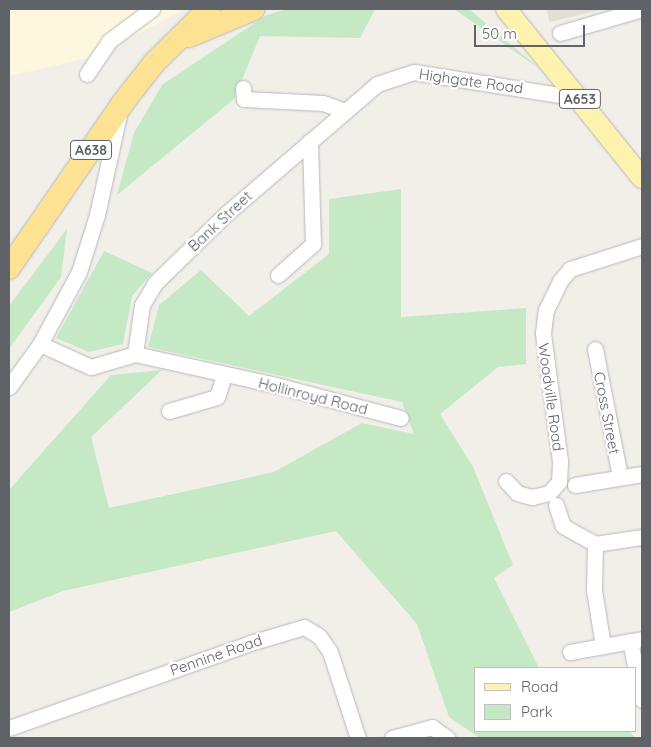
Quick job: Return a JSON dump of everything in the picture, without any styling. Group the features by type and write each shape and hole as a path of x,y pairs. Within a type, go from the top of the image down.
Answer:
{"highway":[{"path":"181,39 196,9"},
{"name":"A638","path":"9,268 122,104 154,63 181,39 209,9"},
{"name":"A638","path":"181,39 250,10"}],"main road":[{"name":"A653","path":"512,12 642,178"}],"street":[{"path":"87,74 109,40 152,9"},
{"path":"560,33 642,9"},
{"name":"Highgate Road","path":"342,110 387,78 414,72 579,98"},
{"path":"243,88 244,99 323,104 342,110"},
{"path":"9,387 40,344 79,272 97,215 122,104"},
{"name":"Bank Street","path":"135,354 142,305 155,283 226,214 310,141 342,110"},
{"path":"278,275 314,244 310,141"},
{"name":"Woodville Road","path":"506,481 510,489 532,497 550,493 559,482 560,461 544,358 543,322 560,280 570,269 642,246"},
{"path":"40,344 92,367 135,354"},
{"name":"Cross Street","path":"595,349 620,478"},
{"name":"Hollinroyd Road","path":"135,354 401,418"},
{"path":"169,411 217,397 224,375"},
{"path":"575,486 642,474"},
{"path":"556,505 563,526 595,544 642,537"},
{"path":"595,544 594,590 603,646"},
{"name":"Pennine Road","path":"9,728 250,643 304,628 319,636 330,652 358,738"},
{"path":"570,652 636,640 642,700"},
{"path":"392,738 432,727 447,738"}],"shaded area":[{"path":"9,9 185,9 93,57 9,76"},
{"path":"547,9 604,9 549,22"}],"green space":[{"path":"287,9 375,9 360,38 260,36 234,99 117,195 134,133 162,85 267,15"},
{"path":"454,9 469,9 541,70"},
{"path":"401,189 401,317 526,308 526,364 498,367 440,414 473,467 513,565 494,578 538,667 473,667 473,732 631,732 634,738 480,738 449,717 417,624 336,531 63,591 9,612 9,490 111,375 162,370 91,437 109,508 274,472 362,423 414,434 402,402 148,347 159,305 201,270 249,316 329,254 329,199"},
{"path":"67,229 61,277 9,349 9,306"},
{"path":"104,251 152,273 132,296 123,344 89,352 56,338"}]}
